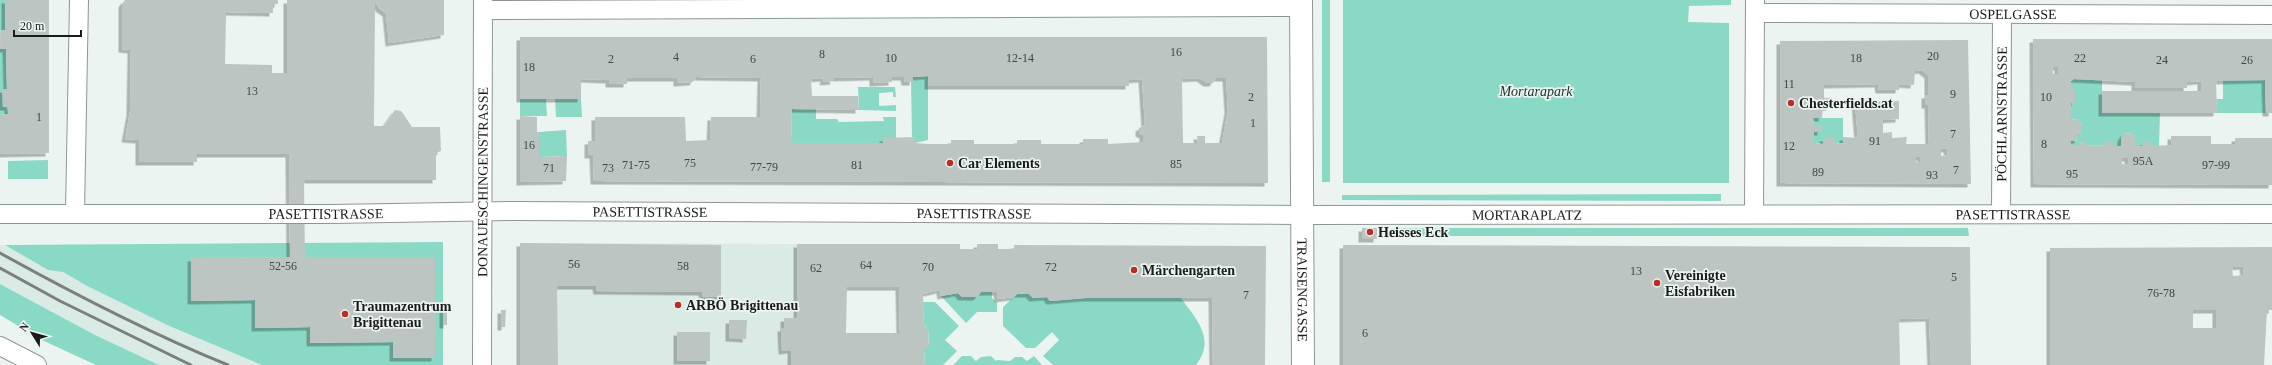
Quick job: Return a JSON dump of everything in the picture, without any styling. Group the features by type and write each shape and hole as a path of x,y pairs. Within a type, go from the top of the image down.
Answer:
{"street":[{"path":"75,212 79,0"},
{"path":"483,5 1301,3 1301,215"},
{"name":"DONAUESCHINGENSTRASSE","path":"482,365 483,5"},
{"path":"1754,214 1755,6"},
{"name":"OSPELGASSE","path":"1755,6 2002,15 2272,15"},
{"name":"PÖCHLARNSTRASSE","path":"2001,214 2002,15"},
{"name":"PASETTISTRASSE","path":"0,214 75,212 332,214 482,211 1301,215"},
{"name":"PASETTISTRASSE","path":"1754,214 2272,214"},
{"name":"MORTARAPLATZ","path":"1301,215 1754,214"},
{"name":"TRAISENGASSE","path":"1301,215 1304,365"},
{"path":"0,346 37,365"}],"shaded area":[{"name":"ARBÖ Brigittenau","path":"520,243 835,244 836,365 520,365"},
{"path":"0,245 5,245 48,270 63,272 87,286 167,325 262,365 159,365 148,360 95,335 0,284"}],"green space":[{"path":"0,0 5,0 5,30 1,30 0,36"},
{"path":"1322,0 1330,0 1330,182 1322,182"},
{"name":"Mortarapark","path":"1343,0 1731,0 1731,5 1689,6 1688,22 1729,23 1729,183 1343,183"},
{"path":"0,49 6,49 7,89 2,89 8,114 0,115"},
{"path":"928,76 928,140 915,143 915,138 912,137 911,82 913,82 913,77"},
{"path":"2074,79 2102,80 2102,113 2160,113 2159,146 2149,146 2149,142 2144,142 2143,146 2135,146 2135,137 2132,134 2125,133 2121,146 2113,146 2113,142 2106,142 2106,145 2086,146 2085,142 2081,142 2080,145 2071,145 2071,141 2078,140 2078,134 2082,131 2082,124 2077,119 2071,120 2071,103 2075,103 2075,89 2071,89 2071,81"},
{"path":"2223,80 2265,80 2266,113 2217,113 2216,99 2223,99"},
{"path":"858,87 895,87 896,97 893,97 893,92 879,93 879,106 896,105 896,111 859,110"},
{"path":"520,99 546,99 547,116 520,116"},
{"path":"555,99 581,99 582,117 556,117"},
{"path":"792,109 816,109 816,119 837,119 839,122 884,121 883,117 896,117 896,138 883,138 883,143 791,143"},
{"path":"1813,118 1843,118 1843,143 1835,144 1835,138 1823,138 1823,144 1814,143 1814,132 1821,132 1821,125 1814,125"},
{"path":"566,130 567,156 539,157 539,132"},
{"path":"48,160 48,179 8,179 8,161"},
{"path":"1721,194 1721,201 1342,200 1342,195"},
{"path":"1392,228 1968,228 1969,236 1393,236"},
{"path":"443,242 443,365 262,365 167,325 87,286 63,272 48,270 5,245","holes":["435,257 435,358 393,358 393,342 310,343 310,327 255,328 255,300 191,301 191,258"]},
{"path":"0,284 95,335 159,365 96,365 42,340 0,315"},
{"path":"981,292 992,292 992,298 997,303 997,312 977,312 966,323 941,296 958,293 962,297 977,297"},
{"path":"1017,294 1029,294 1033,298 1047,297 1050,301 1085,298 1181,298 1193,314 1202,330 1204,347 1202,356 1196,365 1053,365 1043,356 1059,340 1052,332 1035,348 1026,348 1003,326 1003,307"},
{"path":"923,302 935,302 959,326 945,340 957,351 943,365 925,365 924,351 929,345 928,329 924,325"},
{"path":"962,356 971,356 976,361 981,357 991,356 996,361 1010,361 1015,357 1022,357 1027,361 1034,356 1042,365 953,365"}],"building":[{"path":"5,0 49,0 49,153 0,154 0,115 8,114 8,107 3,107 2,89 7,89 6,49 0,49 1,30 5,30"},
{"path":"125,0 278,0 278,4 273,4 273,13 226,12 225,64 272,65 272,73 287,73 287,0 444,0 444,35 389,43 386,13 379,8 377,3 375,4 374,126 384,126 395,110 401,111 412,127 440,127 441,151 436,153 436,180 304,180 305,257 435,257 435,358 393,358 393,342 310,343 310,327 255,328 255,300 191,301 191,258 290,257 289,154 197,154 197,162 139,162 139,140 125,139 130,112 131,50 122,49 122,4"},
{"path":"520,37 1267,37 1268,183 594,181 593,155 588,155 588,141 595,141 595,117 685,117 686,141 710,140 711,117 760,117 761,78 696,77 693,82 677,83 677,78 627,78 627,84 609,84 609,80 581,79 581,99 520,99","holes":["928,76 928,86 1129,86 1129,80 1142,79 1145,125 1139,128 1139,133 1143,135 1143,142 1108,144 1108,139 1083,139 1083,144 1041,144 1041,140 1017,140 1017,144 974,144 974,140 951,140 951,144 928,144 915,143 915,137 883,138 883,143 791,143 792,109 859,110 858,96 812,96 811,79 824,78 823,82 834,81 833,78 873,77 873,83 892,82 892,77 904,77 905,82 913,82 913,77","1200,78 1207,83 1213,83 1216,78 1226,78 1228,110 1222,143 1205,143 1205,136 1197,136 1198,143 1183,143 1182,79"]},
{"path":"2033,39 2272,39 2272,113 2266,113 2265,80 2216,81 2217,113 2102,113 2102,91 2201,91 2201,81 2187,82 2187,88 2135,88 2135,82 2074,79 2071,81 2071,89 2075,89 2075,103 2071,103 2071,120 2077,119 2082,124 2082,131 2078,134 2078,140 2071,141 2071,145 2080,145 2081,142 2086,142 2086,146 2106,145 2106,142 2113,142 2113,146 2121,146 2121,138 2124,133 2132,134 2135,137 2135,146 2143,146 2143,142 2149,142 2149,146 2171,145 2171,136 2211,136 2211,144 2235,144 2235,138 2272,138 2272,185 2034,184","holes":["2052,67 2058,67 2058,74 2053,74","2122,158 2128,158 2128,164 2122,164"]},
{"path":"1968,40 1971,184 1780,183 1780,41","holes":["1922,70 1928,75 1928,95 1925,95 1925,105 1928,105 1929,144 1906,144 1907,137 1892,138 1892,132 1883,133 1883,120 1899,119 1899,101 1855,102 1858,138 1843,137 1843,143 1835,144 1835,138 1823,138 1823,144 1814,143 1814,132 1821,132 1821,125 1814,125 1813,118 1822,118 1823,107 1830,107 1830,98 1824,98 1824,85 1878,84 1879,90 1899,90 1899,84 1914,85 1915,71","1941,149 1947,149 1948,155 1941,156","1916,157 1921,157 1920,163 1916,162"]},
{"path":"520,116 537,117 537,132 539,132 539,157 567,156 566,181 520,182"},
{"name":"Heisses Eck","path":"1362,228 1377,228 1377,239 1362,239"},
{"path":"520,243 721,245 721,296 703,297 702,292 597,291 596,286 557,286 558,365 520,365"},
{"path":"797,244 960,244 960,249 977,249 977,244 998,244 998,249 1014,249 1014,245 1266,246 1265,365 1213,365 1212,298 1085,298 1050,301 1047,297 1033,298 1029,294 1017,294 1014,297 998,299 997,292 981,292 977,297 962,297 958,293 941,296 940,290 923,294 924,325 928,329 929,346 924,351 925,365 791,365 791,350 782,351 781,328 784,328 784,318 797,318","holes":["847,287 899,287 900,333 846,333"]},
{"name":"Vereinigte Eisfabriken","path":"1343,245 1970,247 1971,365 1931,365 1929,318 1899,319 1900,365 1343,365"},
{"path":"2272,247 2272,310 2267,310 2264,365 2050,365 2050,248","holes":["2243,266 2244,275 2233,276 2232,267","2193,310 2216,310 2216,328 2193,328"]},
{"path":"443,308 447,308 447,325 443,325"},
{"path":"501,310 506,310 505,327 501,327"},
{"path":"729,320 747,320 746,339 729,338"},
{"path":"677,332 710,332 710,361 677,361"}],"railway":[{"path":"0,253 112,312 169,340 228,365"},
{"path":"0,268 60,301 191,365"}],"place":[{"name":"Chesterfields.at","path":"1791,103"},
{"name":"Car Elements","path":"950,163"},
{"name":"Heisses Eck","path":"1370,232"},
{"name":"Märchengarten","path":"1134,270"},
{"name":"Vereinigte Eisfabriken","path":"1657,283"},
{"name":"ARBÖ Brigittenau","path":"678,305"},
{"name":"Traumazentrum Brigittenau","path":"345,314"}]}
